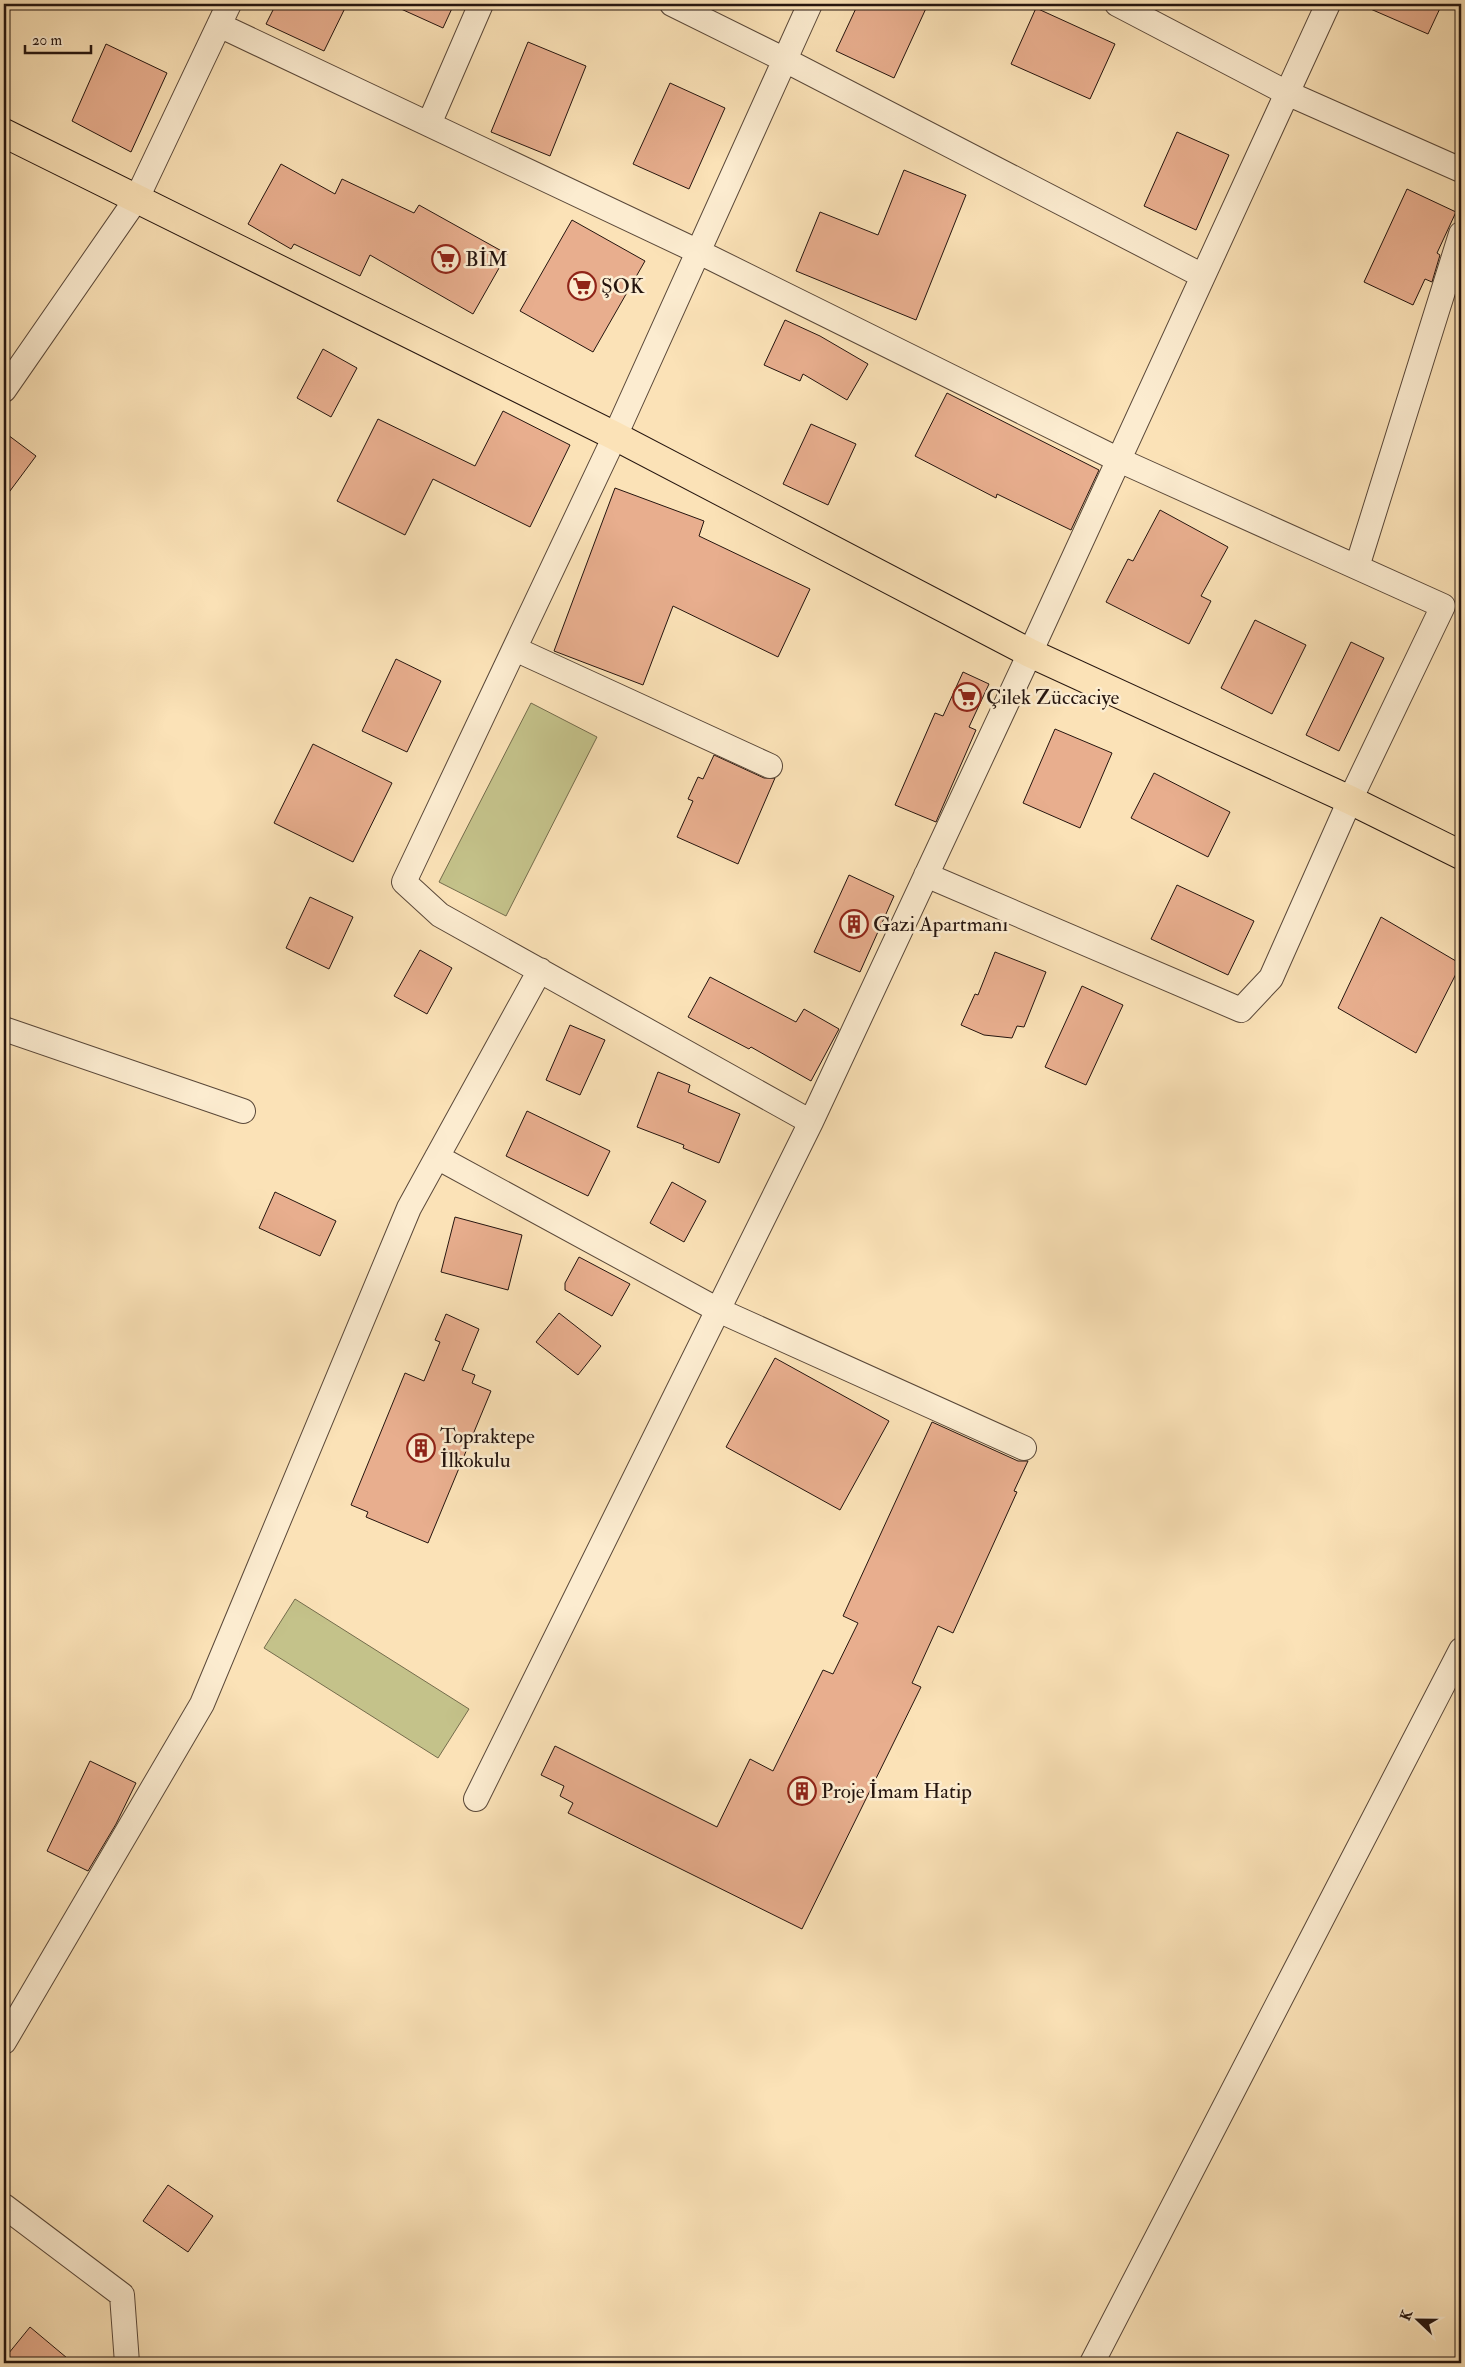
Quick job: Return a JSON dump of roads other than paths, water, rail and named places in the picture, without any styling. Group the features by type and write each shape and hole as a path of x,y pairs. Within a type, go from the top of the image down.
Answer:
{"main road":[{"path":"4,133 616,436 1030,653 1350,800 1461,855"}],"street":[{"path":"429,124 481,4"},
{"path":"672,4 785,60 1203,276"},
{"path":"810,4 616,436 404,882 440,915 811,1122"},
{"path":"1117,4 1287,93 1461,170"},
{"path":"476,1799 811,1122 1030,653 1328,4"},
{"path":"4,390 137,198 224,14 429,124 699,252 1119,460 1443,606 1350,800 1271,978 1241,1010 926,875"},
{"path":"1357,567 1461,234"},
{"path":"515,649 770,766"},
{"path":"4,2042 202,1704 409,1208 540,970"},
{"path":"4,1029 243,1111"},
{"path":"437,1157 718,1310 1024,1448"},
{"path":"1092,2363 1461,1650"},
{"path":"4,2206 122,2294 127,2363"}],"place":[{"name":"BİM","path":"446,259"},
{"name":"ŞOK","path":"582,286"},
{"name":"Çilek Züccaciye","path":"967,697"},
{"name":"Gazi Apartmanı","path":"854,924"},
{"name":"Topraktepe İlkokulu","path":"421,1448"},
{"name":"Proje İmam Hatip","path":"802,1791"}]}
